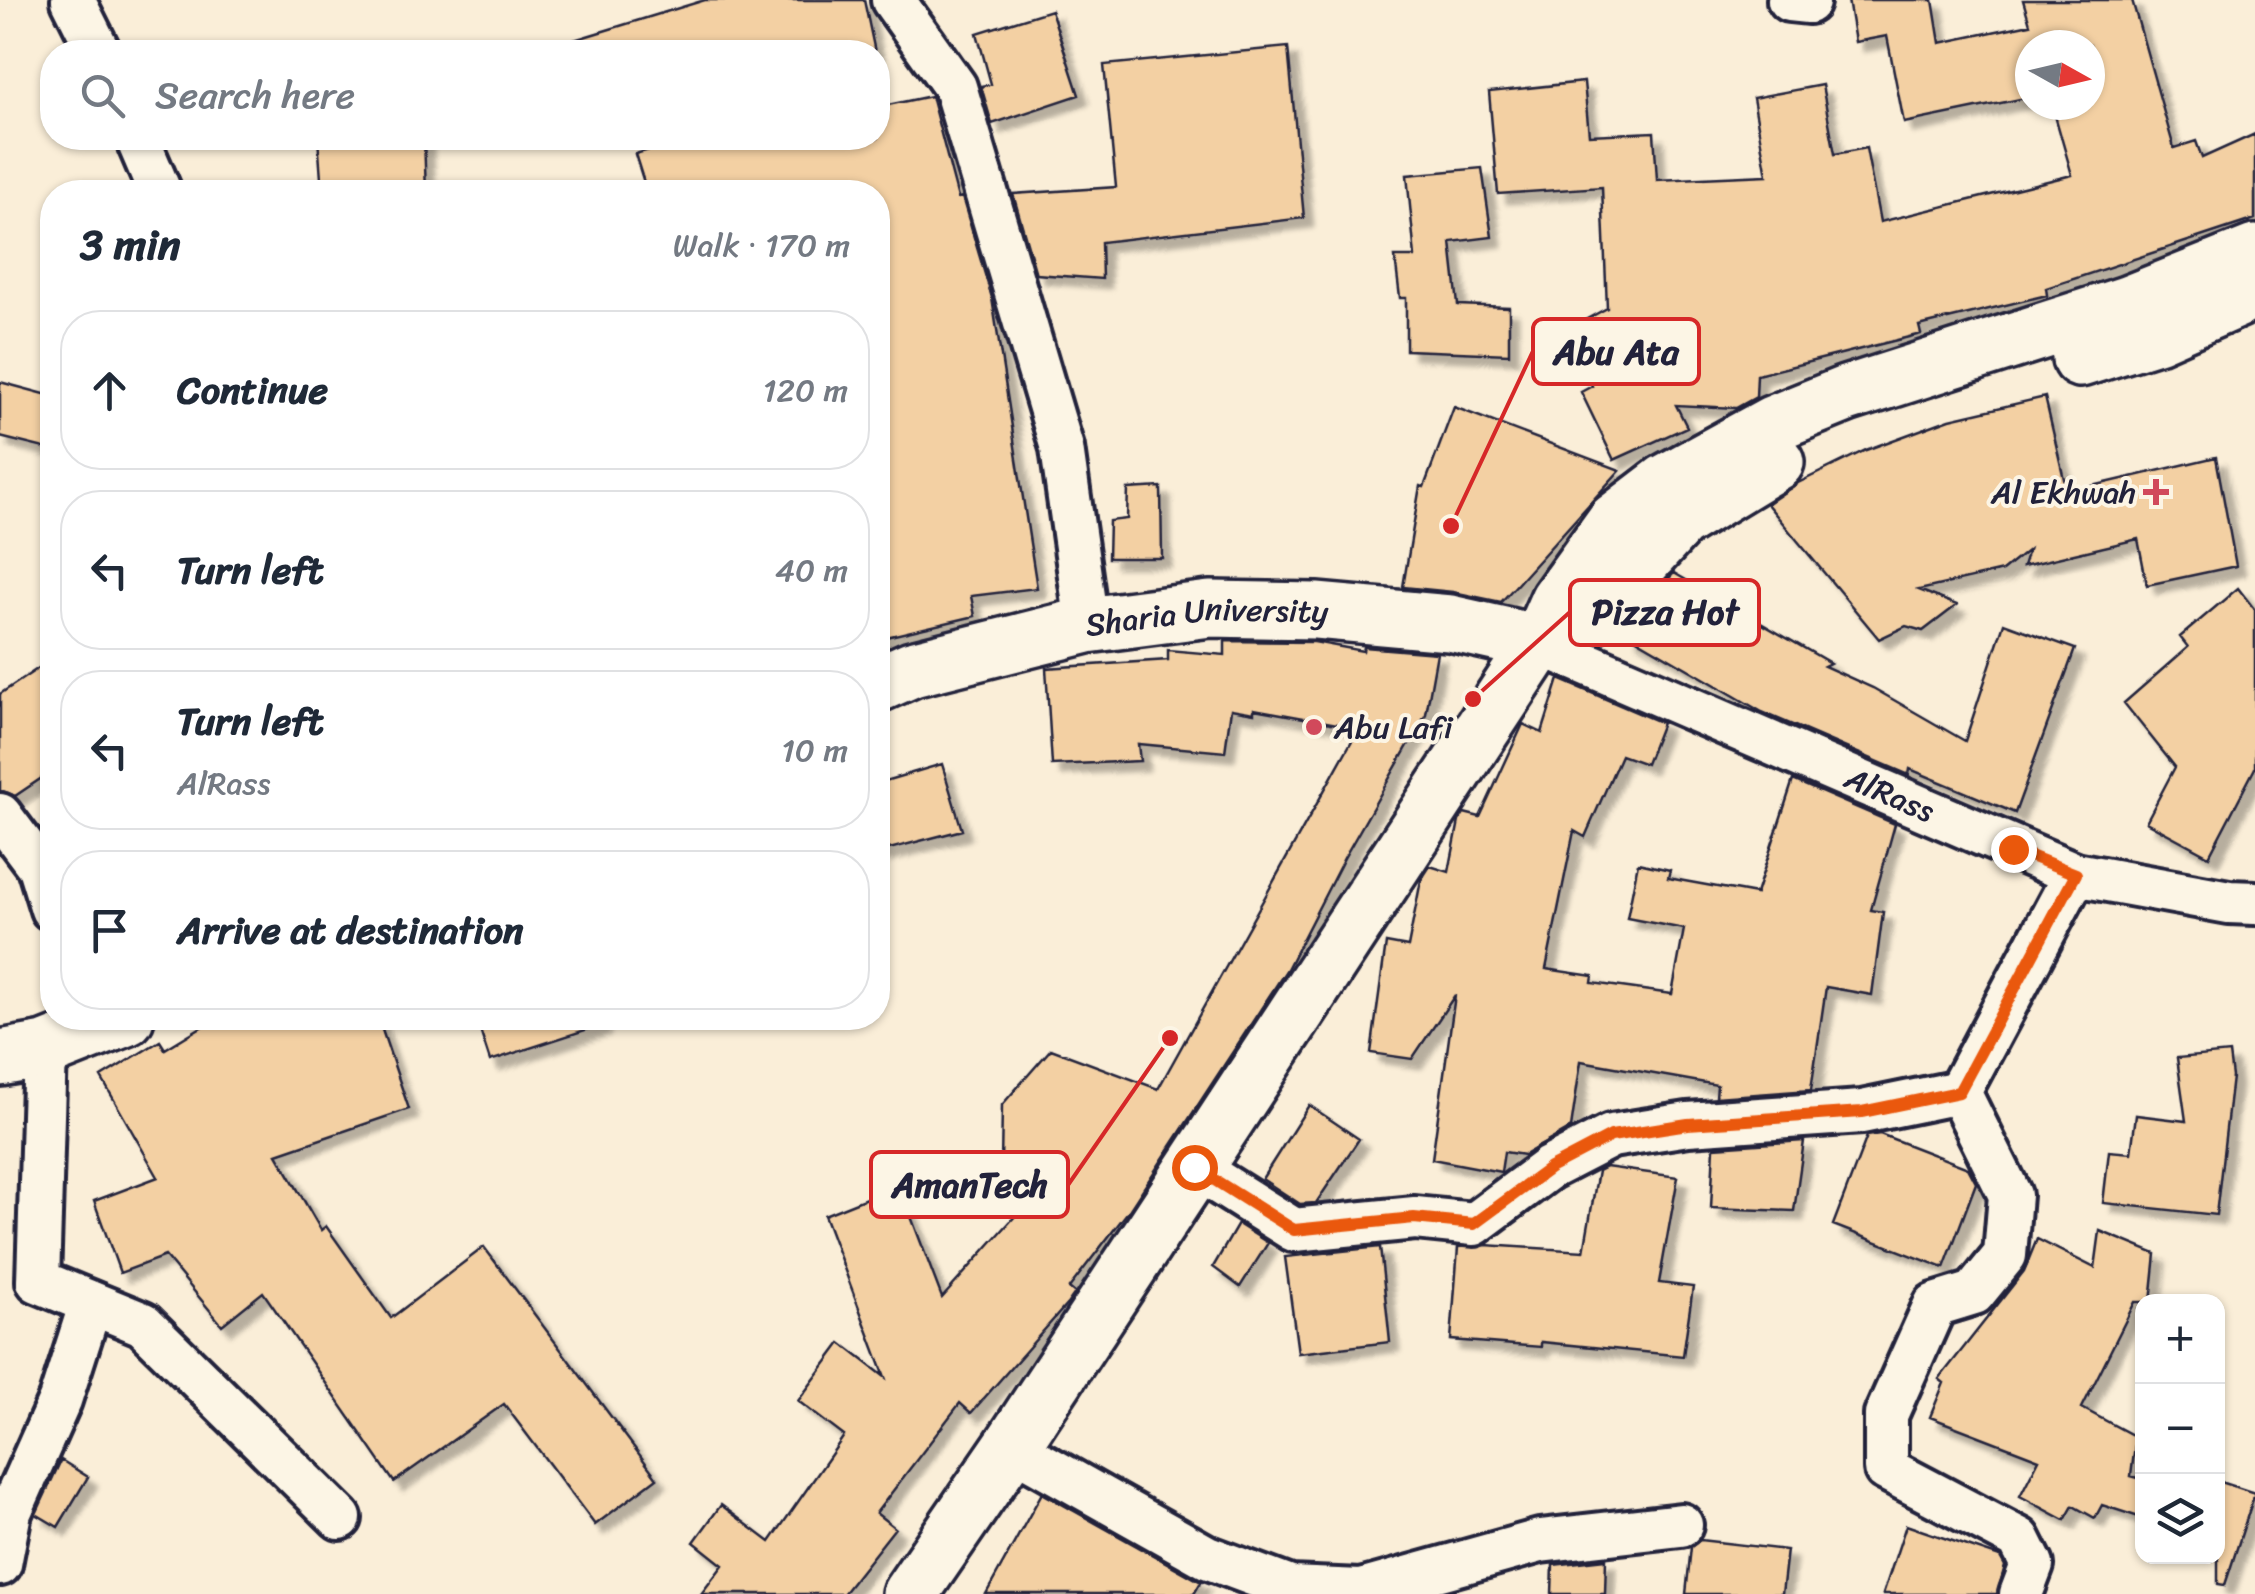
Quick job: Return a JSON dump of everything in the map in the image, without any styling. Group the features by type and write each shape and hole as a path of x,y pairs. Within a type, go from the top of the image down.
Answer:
{"main road":[{"path":"910,1594 1011,1448 1540,643 1558,600 1616,521 1666,482 1756,432 1846,394 2127,304 2255,253"},
{"path":"1540,643 1594,614 1679,521 1794,450 2156,335 2255,292"},
{"name":"Sharia University","path":"890,679 912,669 1087,625 1210,609 1316,611 1450,623 1540,643"}],"street":[{"path":"73,0 94,40"},
{"path":"893,0 955,87 1062,448 1087,625"},
{"path":"141,150 155,180"},
{"name":"AlRass","path":"1540,643 2076,874 2229,902 2255,903"},
{"path":"0,815 40,870"},
{"path":"1959,1092 2076,874"},
{"path":"70,1035 38,1281 144,1324 340,1518"},
{"path":"1194,1167 1294,1230 1414,1218 1474,1224 1550,1168 1611,1136 1688,1124 1862,1112 1959,1092"},
{"path":"1959,1092 2010,1195 2005,1256 1974,1292 1935,1305 1886,1415 1886,1469 2019,1539 2032,1564 2021,1594"},
{"path":"0,1564 10,1512 60,1400 91,1303"},
{"path":"1011,1448 1207,1557 1290,1588 1361,1591 1540,1541 1681,1525"}],"building":[{"path":"705,0 864,0 872,40 574,40"},
{"path":"1848,0 1933,0 1940,43 2030,24 2023,0 2132,0 2174,148 2196,141 2202,158 2255,134 2255,219 2046,288 2047,295 1919,326 1921,334 1757,375 1756,397 1736,408 1676,405 1687,427 1614,460 1581,392 1592,386 1563,332 1607,308 1602,187 1498,194 1489,92 1584,82 1589,135 1654,132 1657,180 1767,175 1753,98 1822,85 1835,154 1866,148 1880,222 2072,175 2056,120 2105,120 2105,30 2015,30 2015,100 1904,123 1887,36 1855,42"},
{"path":"1051,10 1079,95 992,124 981,86 991,84 977,33"},
{"path":"1288,47 1304,218 1101,242 1102,279 1036,274 1013,194 1116,187 1104,65"},
{"path":"931,96 958,198 962,197 992,298 1037,588 971,596 975,616 890,636 890,180 643,180 635,154 649,150 890,150 890,105"},
{"path":"319,150 424,150 426,180 321,180"},
{"path":"1482,168 1492,237 1451,242 1458,305 1509,307 1509,354 1406,350 1406,298 1400,298 1395,257 1415,257 1407,175"},
{"path":"0,382 40,393 40,447 0,437"},
{"path":"2045,397 2067,492 2216,457 2236,566 2147,585 2138,539 2023,566 2028,550 2002,571 1919,590 1957,605 1923,631 1906,626 1879,639 1767,504 1798,483 1866,450 1950,419"},
{"path":"1454,407 1620,470 1501,602 1403,587 1420,486 1424,487"},
{"path":"1161,487 1162,558 1108,558 1109,521 1127,519 1128,489"},
{"path":"1674,573 1830,663 1824,666 1873,688 1965,741 2004,623 2075,649 2015,813 1910,769 1909,775 1762,712 1628,634 1646,604"},
{"path":"2238,588 2255,610 2255,768 2209,856 2146,822 2175,767 2124,703 2188,647 2180,637"},
{"path":"1225,641 1314,642 1363,651 1364,647 1437,653 1426,714 1344,858 1287,969 1130,1209 1069,1288 1075,1293 971,1413 960,1403 876,1513 895,1528 843,1594 701,1594 723,1565 694,1542 721,1505 770,1542 844,1436 798,1401 841,1343 885,1377 824,1215 899,1185 942,1298 1017,1214 1001,1166 1002,1105 1051,1049 1158,1089 1359,728 1254,709 1254,713 1231,709 1225,752 1138,744 1140,761 1052,765 1046,668 1168,660 1168,650 1225,655"},
{"path":"40,667 40,779 15,796 0,790 0,694"},
{"path":"1559,679 1662,723 1646,764 1621,755 1585,837 1574,831 1546,969 1593,976 1592,983 1672,994 1684,929 1627,918 1638,863 1670,870 1668,878 1756,894 1793,780 1895,824 1871,910 1883,912 1872,995 1826,987 1811,1090 1716,1097 1717,1085 1581,1061 1571,1128 1524,1155 1504,1152 1501,1172 1432,1159 1455,995 1412,1059 1371,1053 1386,943 1408,947 1421,880 1430,866 1449,872 1459,821 1464,813 1480,817 1523,724 1542,733"},
{"path":"942,764 962,830 890,849 890,779"},
{"path":"196,1030 382,1030 409,1109 277,1154 321,1230 326,1226 391,1318 484,1247 657,1478 595,1525 504,1404 394,1482 263,1292 222,1325 165,1256 120,1273 94,1201 158,1177 101,1077 160,1041 165,1049"},
{"path":"480,1030 586,1030 490,1061"},
{"path":"2229,1053 2232,1077 2216,1215 2103,1203 2109,1151 2131,1153 2136,1115 2186,1121 2177,1058"},
{"path":"1309,1105 1359,1139 1316,1203 1300,1204 1262,1179"},
{"path":"1880,1134 1968,1168 1976,1183 1944,1268 1833,1225 1867,1136"},
{"path":"1804,1141 1794,1211 1711,1208 1714,1147"},
{"path":"1606,1167 1678,1177 1659,1283 1693,1287 1683,1356 1541,1342 1541,1347 1451,1340 1458,1247 1584,1251 1598,1171"},
{"path":"1238,1224 1268,1243 1240,1287 1213,1267"},
{"path":"2100,1231 2156,1254 2152,1294 2135,1294 2135,1302 2082,1408 2135,1436 2131,1476 2135,1477 2135,1516 2102,1505 2095,1518 2073,1506 2065,1520 2020,1496 2039,1459 1930,1417 1944,1383 1939,1379 2024,1271 2037,1239 2095,1268"},
{"path":"1380,1247 1390,1342 1298,1353 1285,1257"},
{"path":"61,1460 88,1477 58,1527 36,1514"},
{"path":"2225,1483 2255,1493 2225,1585 2218,1584 2218,1564 2225,1564"},
{"path":"1042,1493 1201,1582 1194,1594 986,1594"},
{"path":"1906,1525 2000,1557 2005,1566 1997,1594 1883,1594"},
{"path":"1700,1540 1787,1550 1782,1594 1686,1594 1691,1547"},
{"path":"1606,1559 1605,1594 1552,1594 1553,1565"}],"place":[{"name":"Al Ekhwah","path":"2156,492"},
{"name":"Abu Ata","path":"1451,526"},
{"name":"Pizza Hot","path":"1473,699"},
{"name":"Abu Lafi","path":"1314,727"},
{"name":"AmanTech","path":"1170,1038"}],"route":[{"path":"1194,1167 1294,1230 1414,1218 1474,1224 1550,1168 1611,1136 1688,1124 1862,1112 1959,1092 2076,874 2013,849"}]}
